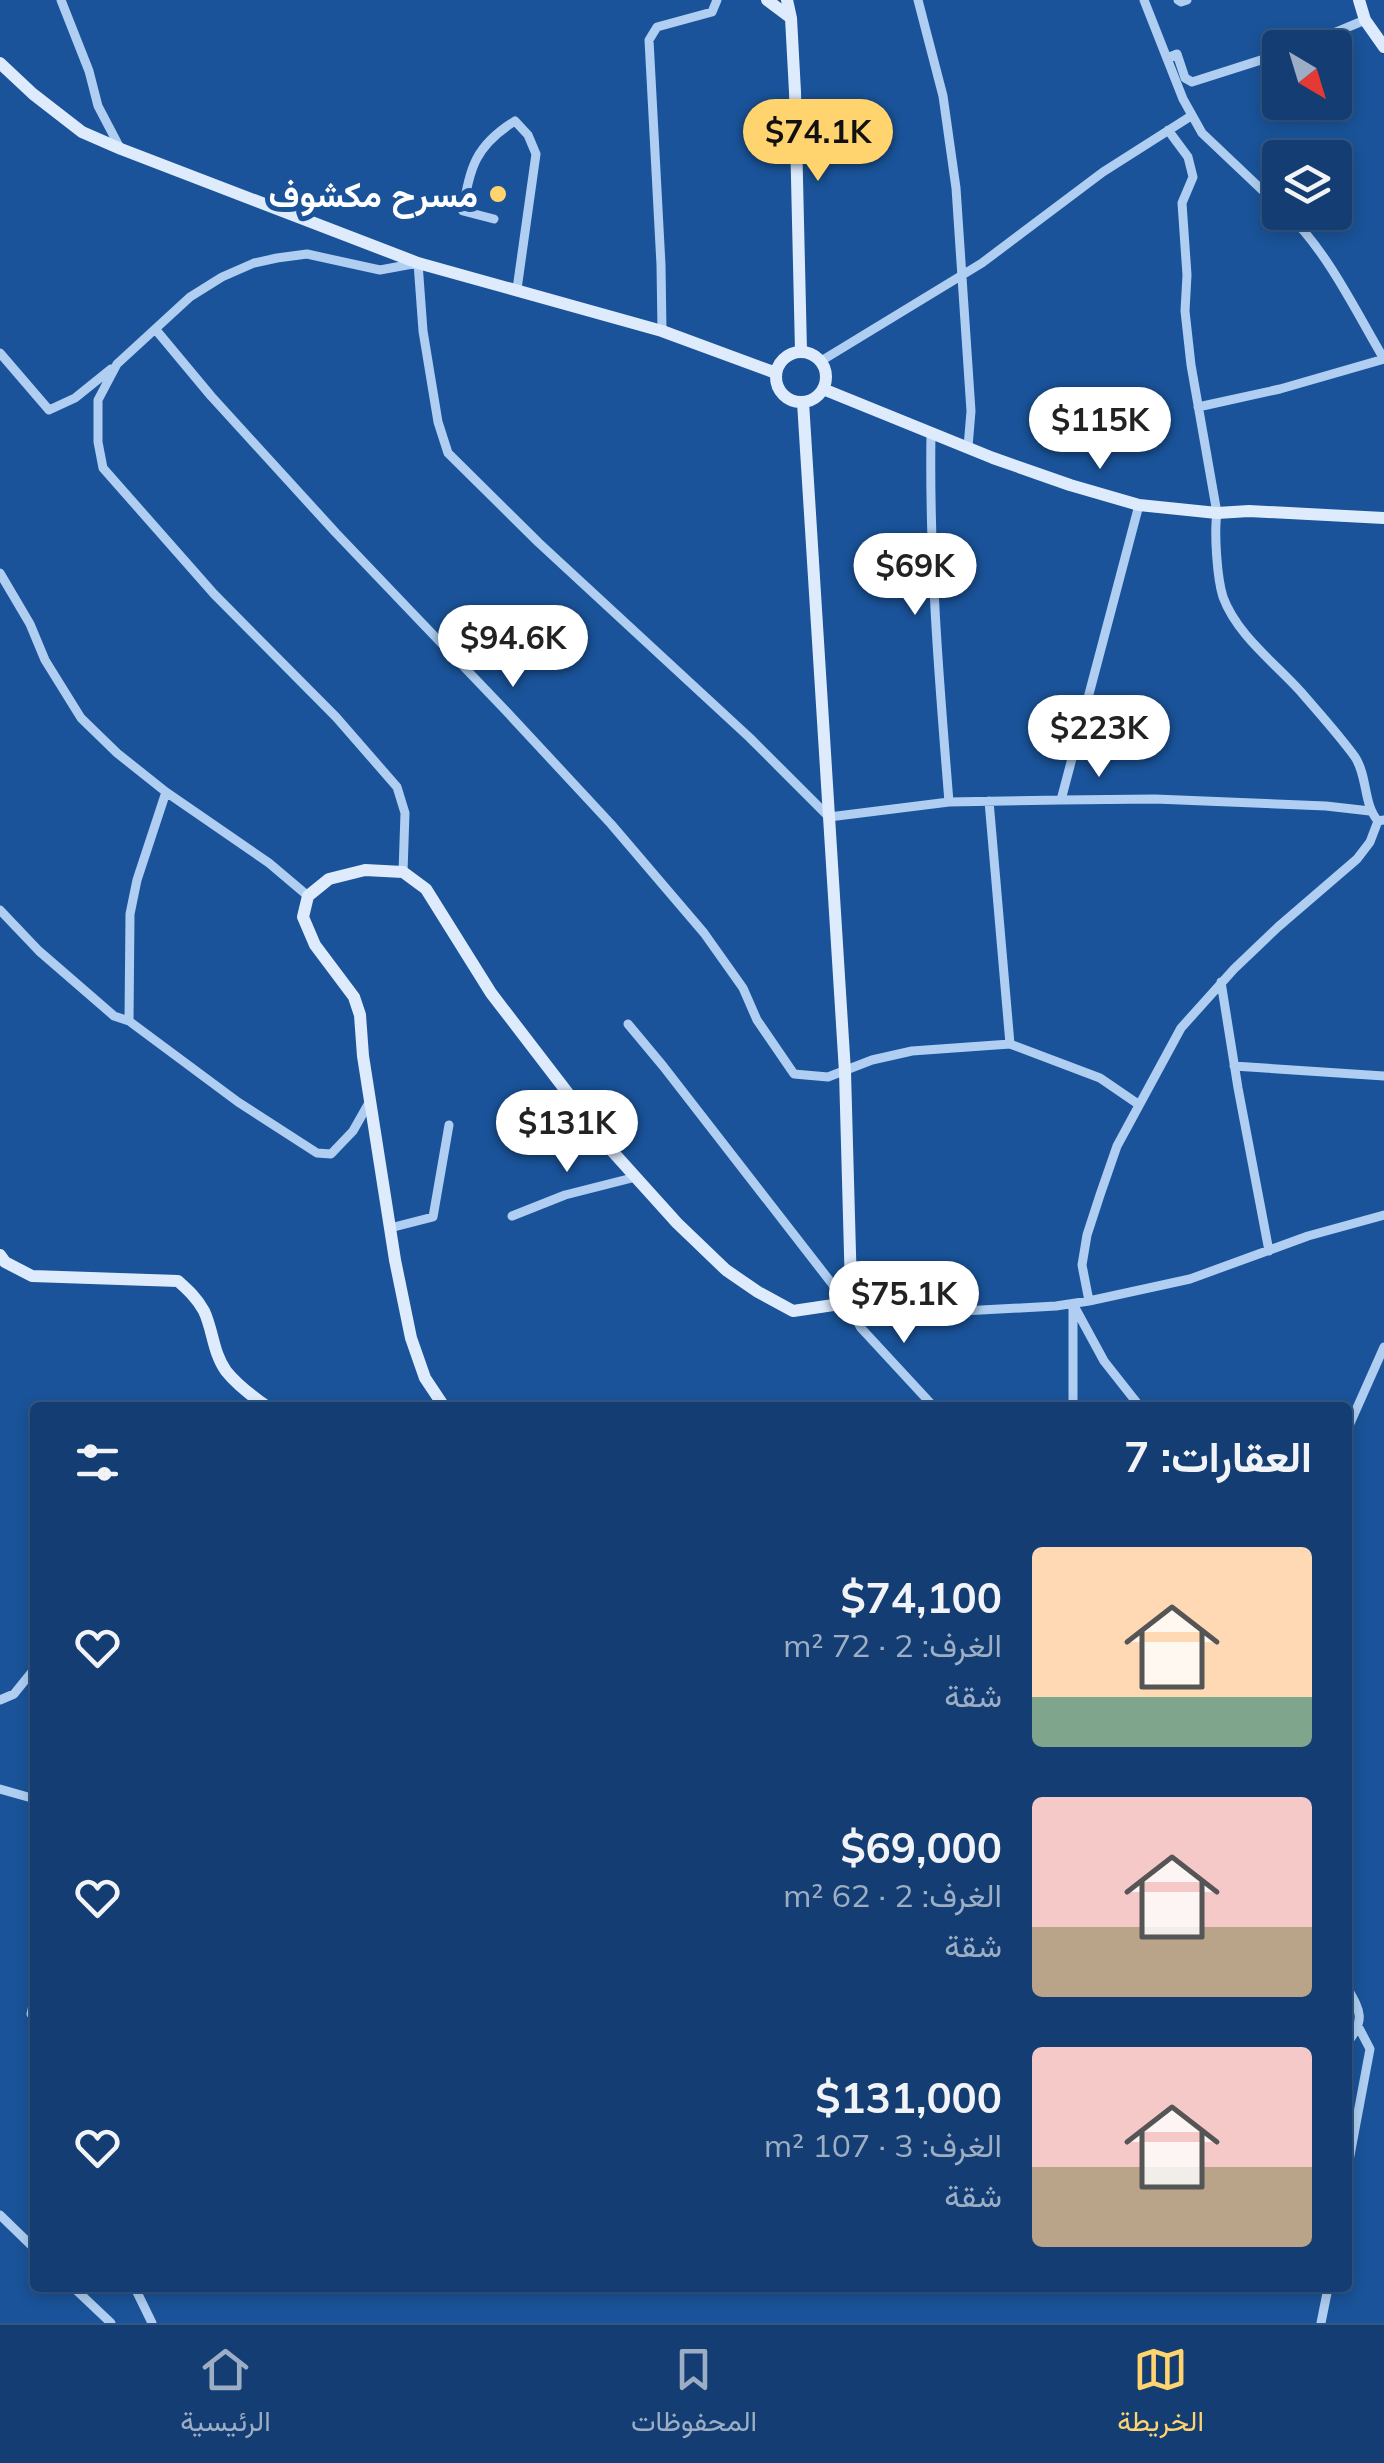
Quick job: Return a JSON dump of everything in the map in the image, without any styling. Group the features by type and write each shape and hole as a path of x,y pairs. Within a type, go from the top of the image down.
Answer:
{"street":[{"path":"61,0 89,71 98,106 121,149"},
{"path":"662,331 649,40 657,27 712,12 717,0"},
{"path":"767,0 791,18"},
{"path":"787,0 791,18 801,351"},
{"path":"918,0 944,96 956,188 971,411 968,448"},
{"path":"1144,0 1191,116 1202,133 1262,190"},
{"path":"1178,0 1187,0"},
{"path":"1360,0 1365,20 1384,47"},
{"path":"1341,30 1365,20"},
{"path":"1167,58 1176,54 1185,78 1192,82 1262,60"},
{"path":"0,63 82,132 121,149 418,263 662,331 776,373"},
{"path":"821,362 982,263 1103,172 1191,116"},
{"path":"494,219 463,211 468,178 484,147 514,121 528,135 536,154 518,289"},
{"path":"1168,130 1188,157 1193,177 1182,203 1187,275 1185,312 1217,513 1223,596 1238,623 1358,762 1370,811"},
{"path":"1198,408 1384,359 1304,230"},
{"path":"0,353 49,410 75,398 190,298 222,277 254,264 307,254 380,270 418,263"},
{"path":"418,263 426,349 438,422 448,453 829,817"},
{"path":"156,330 324,519 611,824 704,933 744,988 757,1020 794,1074 828,1078 872,1060 912,1051 1010,1044 1100,1078 1138,1104"},
{"path":"801,351 821,362 826,380 811,400 794,402 779,390 776,373 784,357 801,351"},
{"path":"117,364 98,400 98,442 103,468 214,594 336,717 396,787 405,813 404,872"},
{"path":"823,389 1070,486 1139,504 1217,513 1384,518"},
{"path":"803,402 845,1072 851,1289 847,1303"},
{"path":"931,433 934,628 949,802"},
{"path":"1060,800 1139,504"},
{"path":"0,573 80,718 166,792 269,863 308,896"},
{"path":"129,1022 130,914 136,880 166,792"},
{"path":"829,817 949,802 1156,800 1326,806 1370,811 1381,820 1358,860 1278,927 1180,1028 1118,1146 1087,1235 1082,1265 1089,1301"},
{"path":"989,802 1010,1044"},
{"path":"442,1402 425,1378 411,1338 390,1228 360,1015 354,997 315,944 303,917 308,896 329,879 364,870 404,872 426,889 491,993 613,1152 726,1270 793,1311 847,1303 880,1313 907,1314 1073,1304 1190,1279 1308,1236 1384,1215"},
{"path":"0,910 114,1016 129,1022 238,1102 317,1153 331,1154 353,1130 370,1101"},
{"path":"1221,982 1269,1251"},
{"path":"628,1024 847,1303 861,1328 929,1402"},
{"path":"1234,1066 1384,1076"},
{"path":"390,1228 433,1218 449,1125"},
{"path":"512,1216 565,1195 636,1177"},
{"path":"0,1256 32,1276 178,1281 194,1295 205,1314 224,1369 260,1402"},
{"path":"1073,1304 1073,1402"},
{"path":"1073,1304 1104,1361 1136,1402"},
{"path":"1352,1419 1384,1346"},
{"path":"0,1700 14,1694 30,1674"},
{"path":"0,1789 30,1798"},
{"path":"1352,1996 1360,2010 1359,2028 1370,2049 1352,2145"},
{"path":"1352,2037 1359,2028"},
{"path":"0,2215 30,2244"},
{"path":"78,2292 111,2323"},
{"path":"137,2292 152,2323"},
{"path":"1321,2323 1327,2292"}],"place":[{"name":"مسرح مكشوف","path":"498,194"}]}
